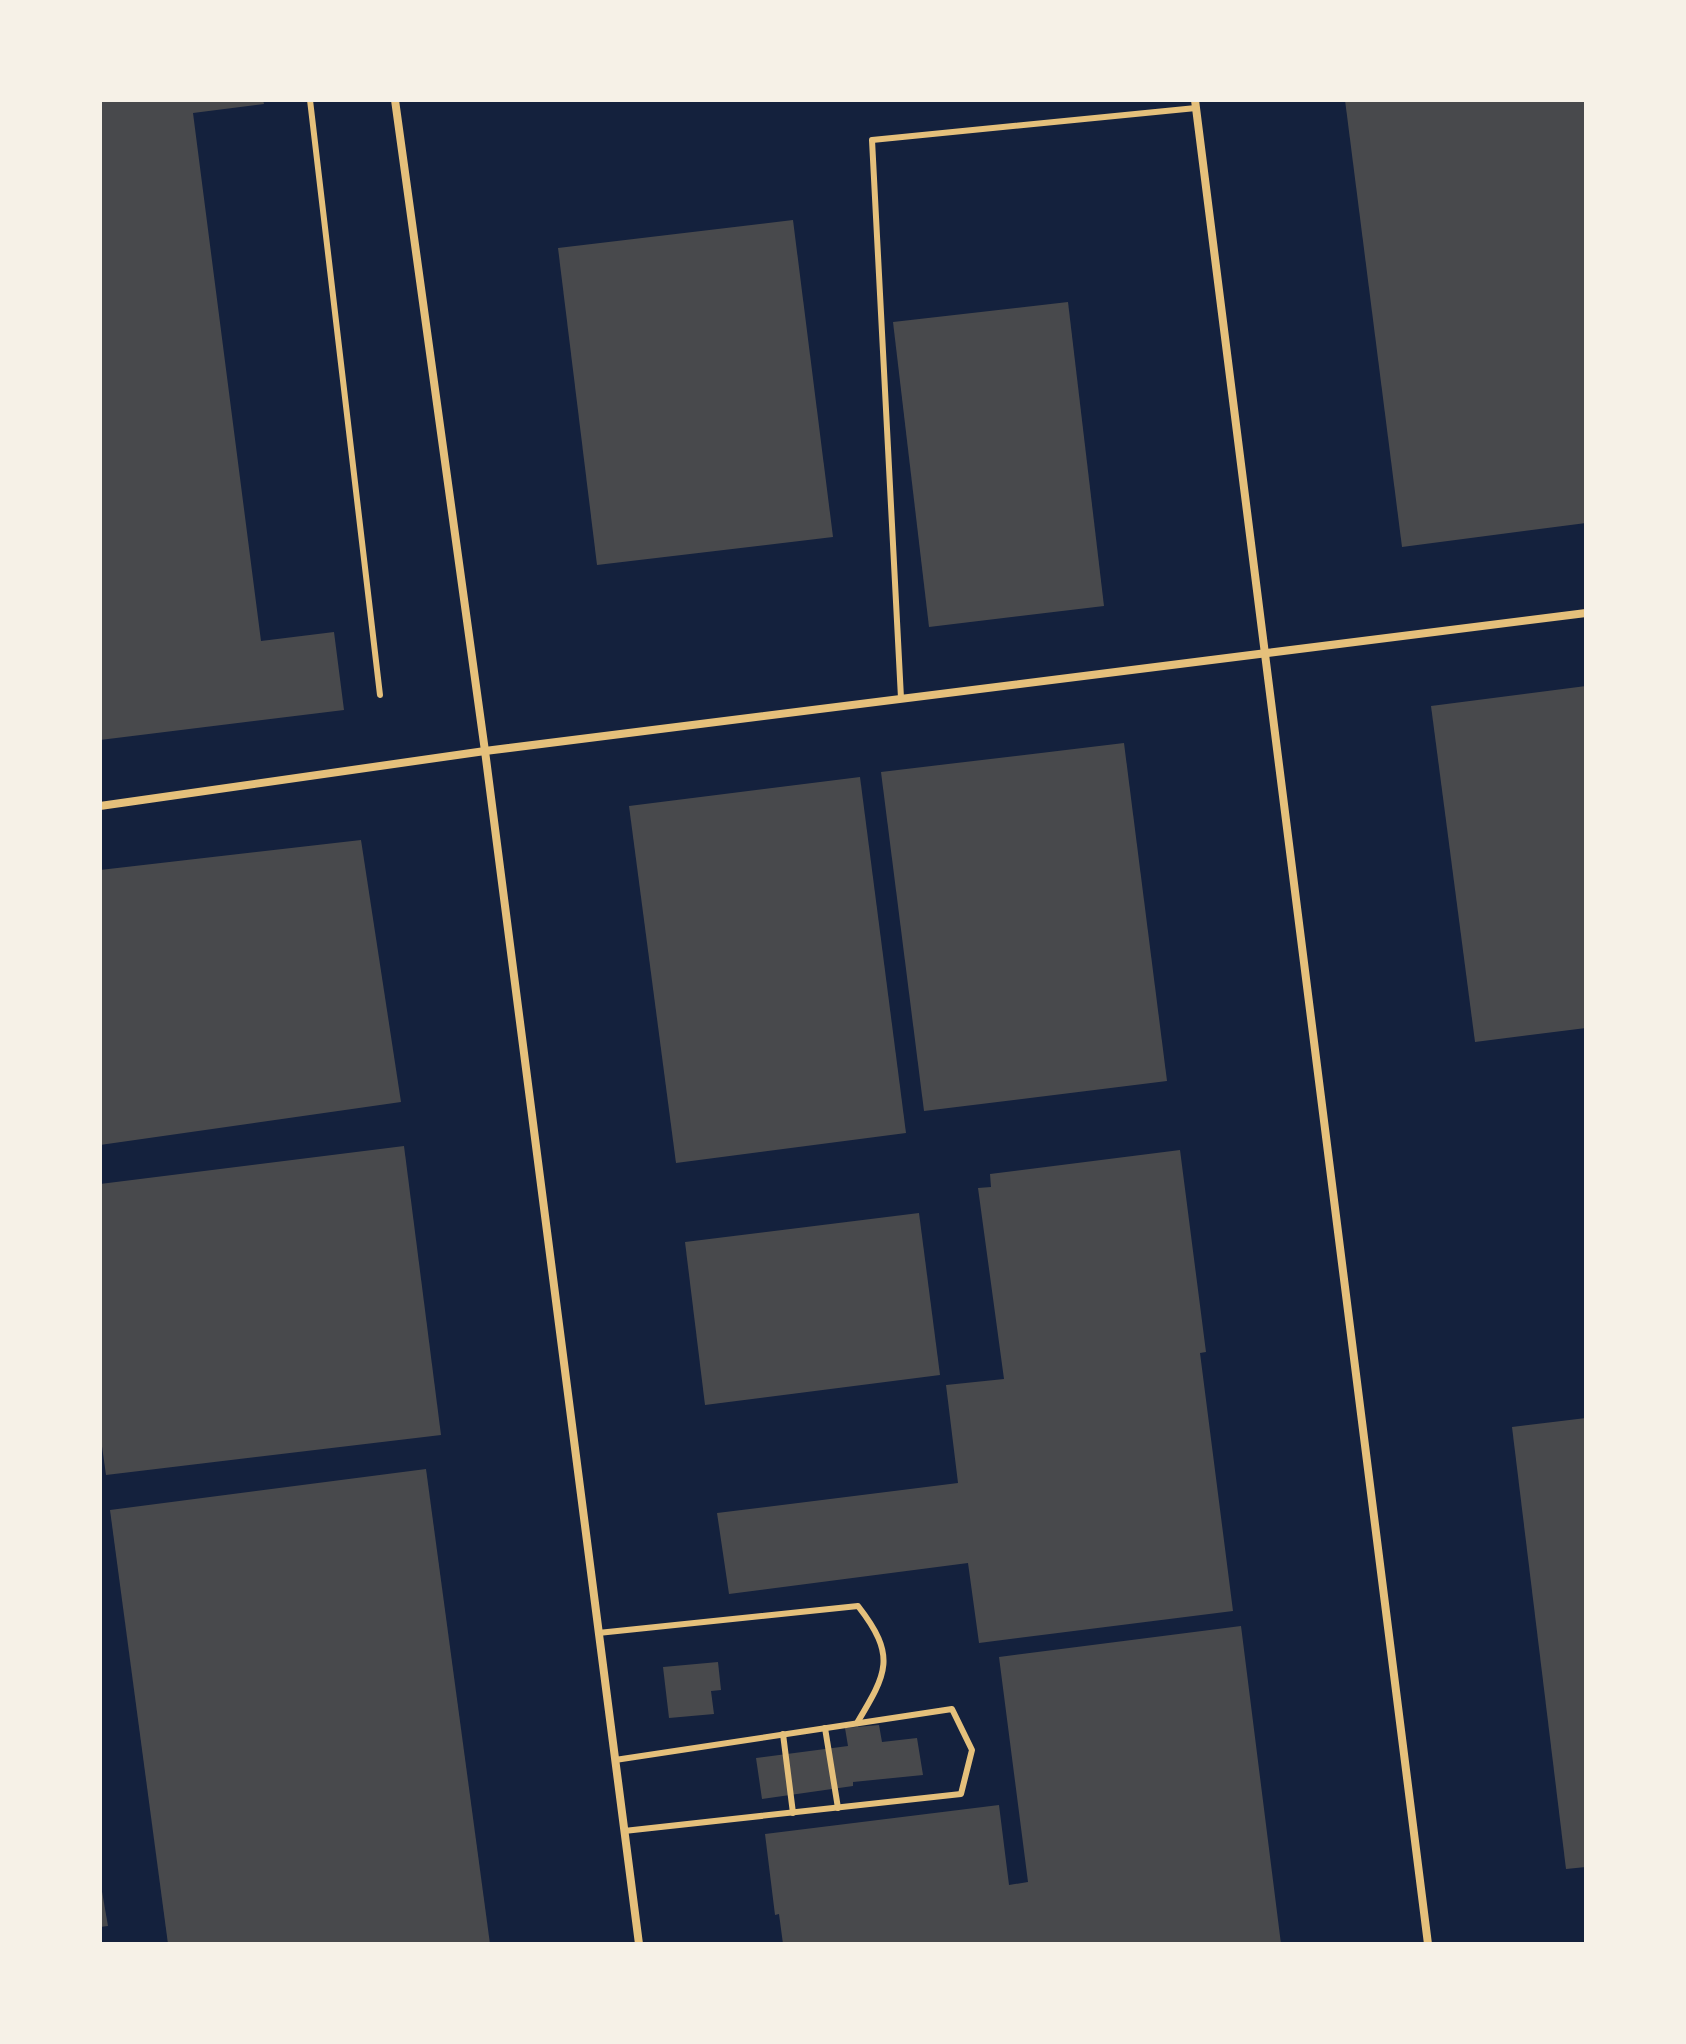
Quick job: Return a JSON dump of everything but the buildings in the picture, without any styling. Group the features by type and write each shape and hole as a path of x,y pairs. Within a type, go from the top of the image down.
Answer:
{"street":[{"path":"395,100 485,751 639,1944"},
{"path":"1195,104 1428,1944"},
{"path":"100,806 485,751 1586,613"}],"lane":[{"path":"310,100 380,695"},
{"path":"901,698 872,140 1195,104"},
{"path":"598,1633 858,1606 880,1634 884,1677 857,1723"},
{"path":"615,1760 952,1709 972,1750 961,1794 624,1831"},
{"path":"825,1728 838,1808"},
{"path":"783,1734 793,1813"}]}
